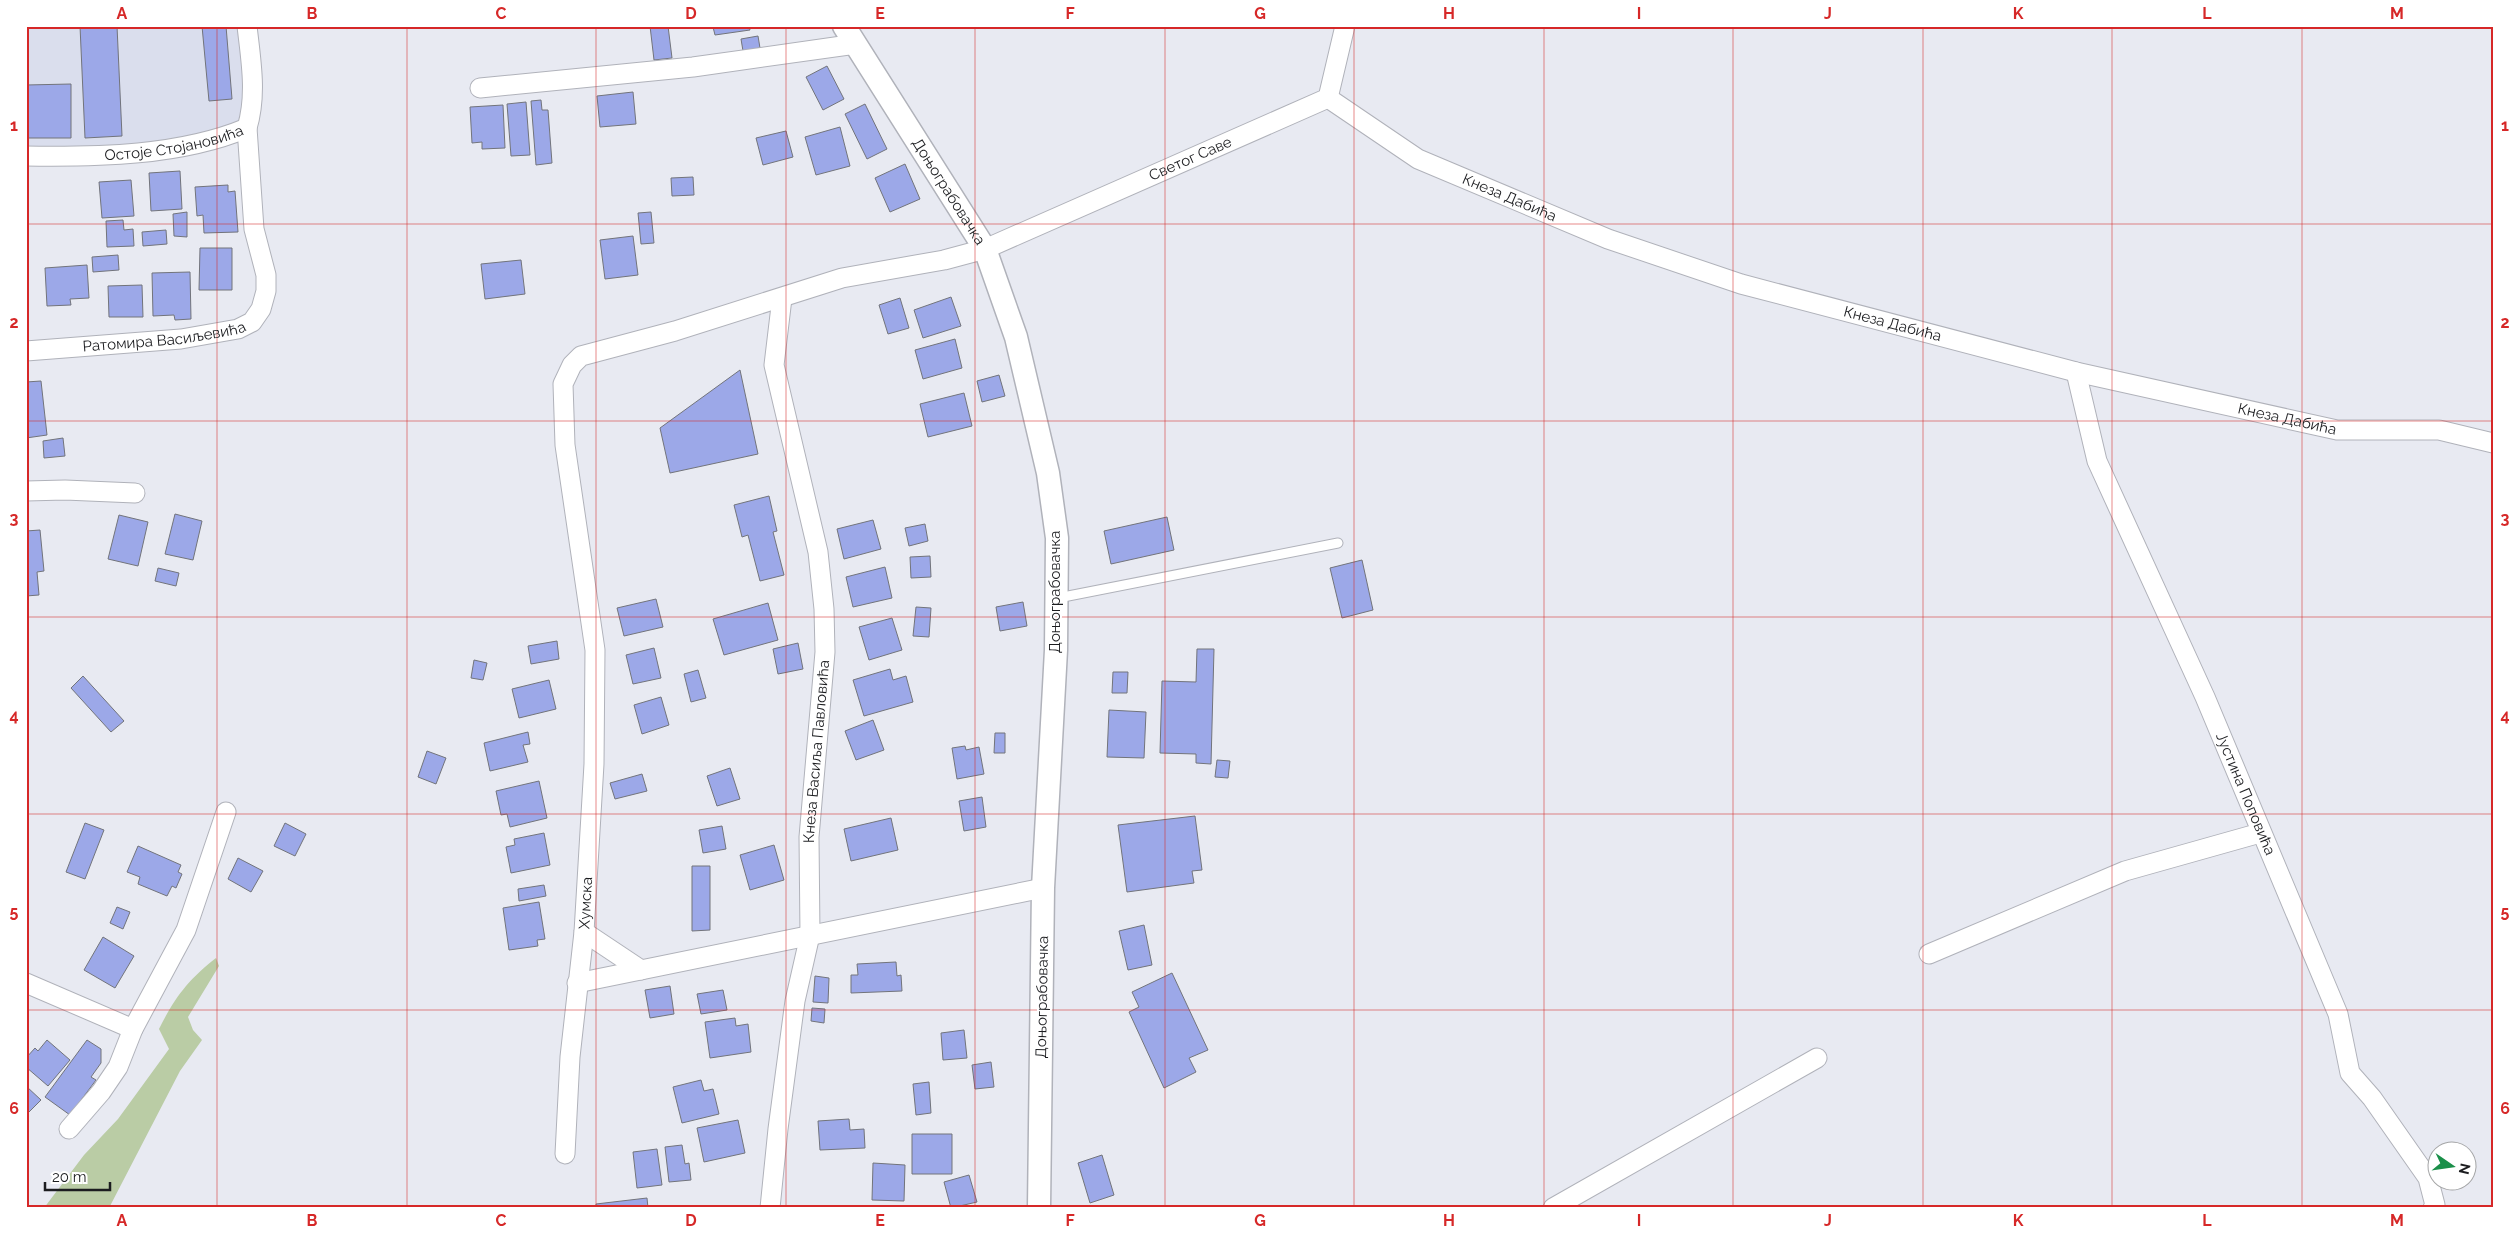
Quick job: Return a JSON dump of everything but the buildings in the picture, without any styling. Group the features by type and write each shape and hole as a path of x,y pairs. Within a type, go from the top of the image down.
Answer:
{"street":[{"name":"Остоје Стојановића","path":"26,156 82,157 140,153 226,137 247,128 252,113 254,87 247,26"},
{"path":"1328,98 1345,26"},
{"path":"480,88 692,67 850,35"},
{"name":"Доњограбовачка","path":"850,35 984,249 1016,337 1048,472 1057,538 1056,650 1043,888 1039,1208"},
{"name":"Светог Саве","path":"782,298 842,278 944,260 984,249 1328,98"},
{"name":"Кнеза Дабића","path":"1328,98 1418,159 1608,238 1741,284 2076,372 2337,430 2440,430 2493,443"},
{"name":"Ратомира Васиљевића","path":"26,351 181,338 238,329 252,322 261,309 266,292 266,275 254,229 247,128"},
{"name":"Хумска","path":"565,1154 577,983 584,932 594,764 596,650 565,445 563,384 566,374 582,356 782,298"},
{"name":"Кнеза Васиља Павловића","path":"770,1208 776,1138 794,1001 810,935 809,837 825,652 824,609 818,552 774,365 782,298"},
{"name":"Јустина Поповића","path":"2076,372 2097,461 2205,697 2260,833 2338,1014 2350,1073 2372,1098 2428,1178 2435,1207"},
{"path":"26,491 65,490 135,493"},
{"path":"69,1129 111,1078 133,1029 186,930 226,812"},
{"path":"1929,954 2125,871 2260,833"},
{"path":"577,983 1043,888"},
{"path":"584,932 641,970"},
{"path":"26,983 133,1029"},
{"path":"1553,1208 1817,1058"}],"lane":[{"path":"1056,598 1338,543"}],"shaded area":[{"path":"26,26 247,26 252,113 226,137 26,156"}],"green space":[{"path":"216,958 219,966 188,1017 193,1030 202,1040 180,1071 109,1208 44,1208 84,1155 118,1119 169,1049 159,1029 183,990"}]}
